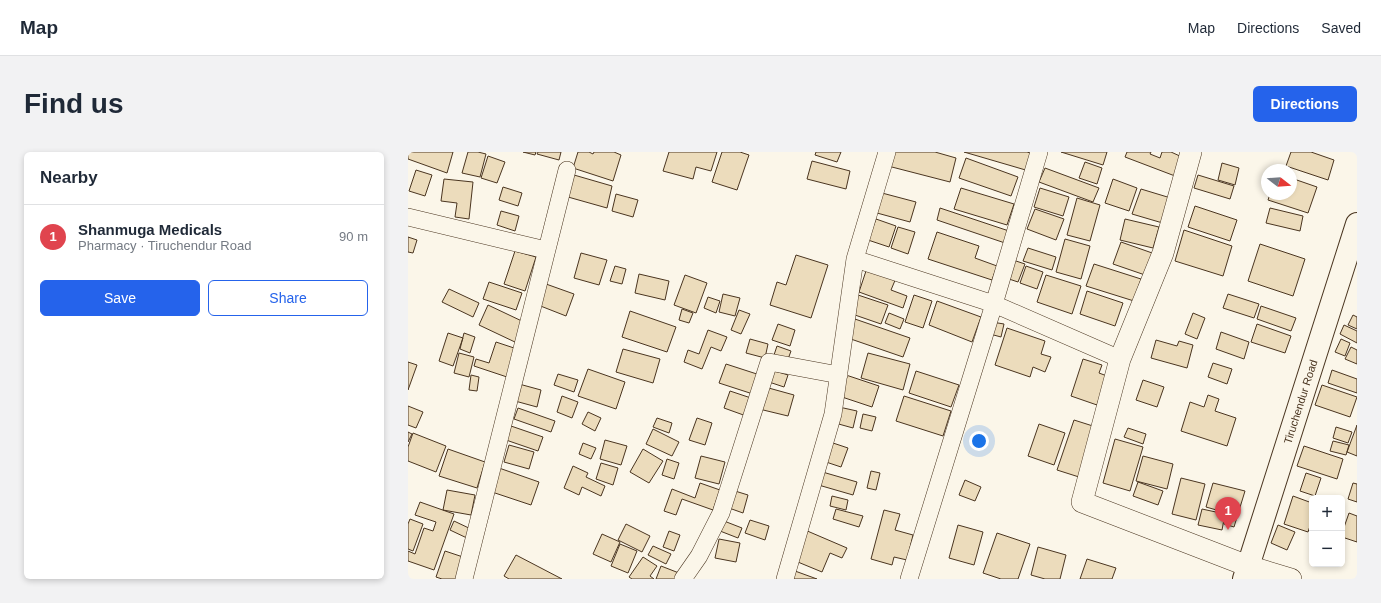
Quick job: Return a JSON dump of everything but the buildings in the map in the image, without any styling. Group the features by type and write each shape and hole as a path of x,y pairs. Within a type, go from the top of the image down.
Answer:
{"main road":[{"name":"Tiruchendur Road","path":"1246,572 1357,224"}],"street":[{"path":"785,579 833,414 855,260 887,152"},
{"path":"910,579 1039,152"},
{"path":"1191,152 1163,253 1120,359 1082,502 1246,572 1291,579"},
{"path":"464,579 567,170"},
{"path":"408,217 546,250"},
{"path":"855,260 994,304 1120,359"},
{"path":"685,579 699,556 721,513 769,362 839,375"}],"place":[{"name":"Shanmuga Medicals","path":"1228,530"}]}
